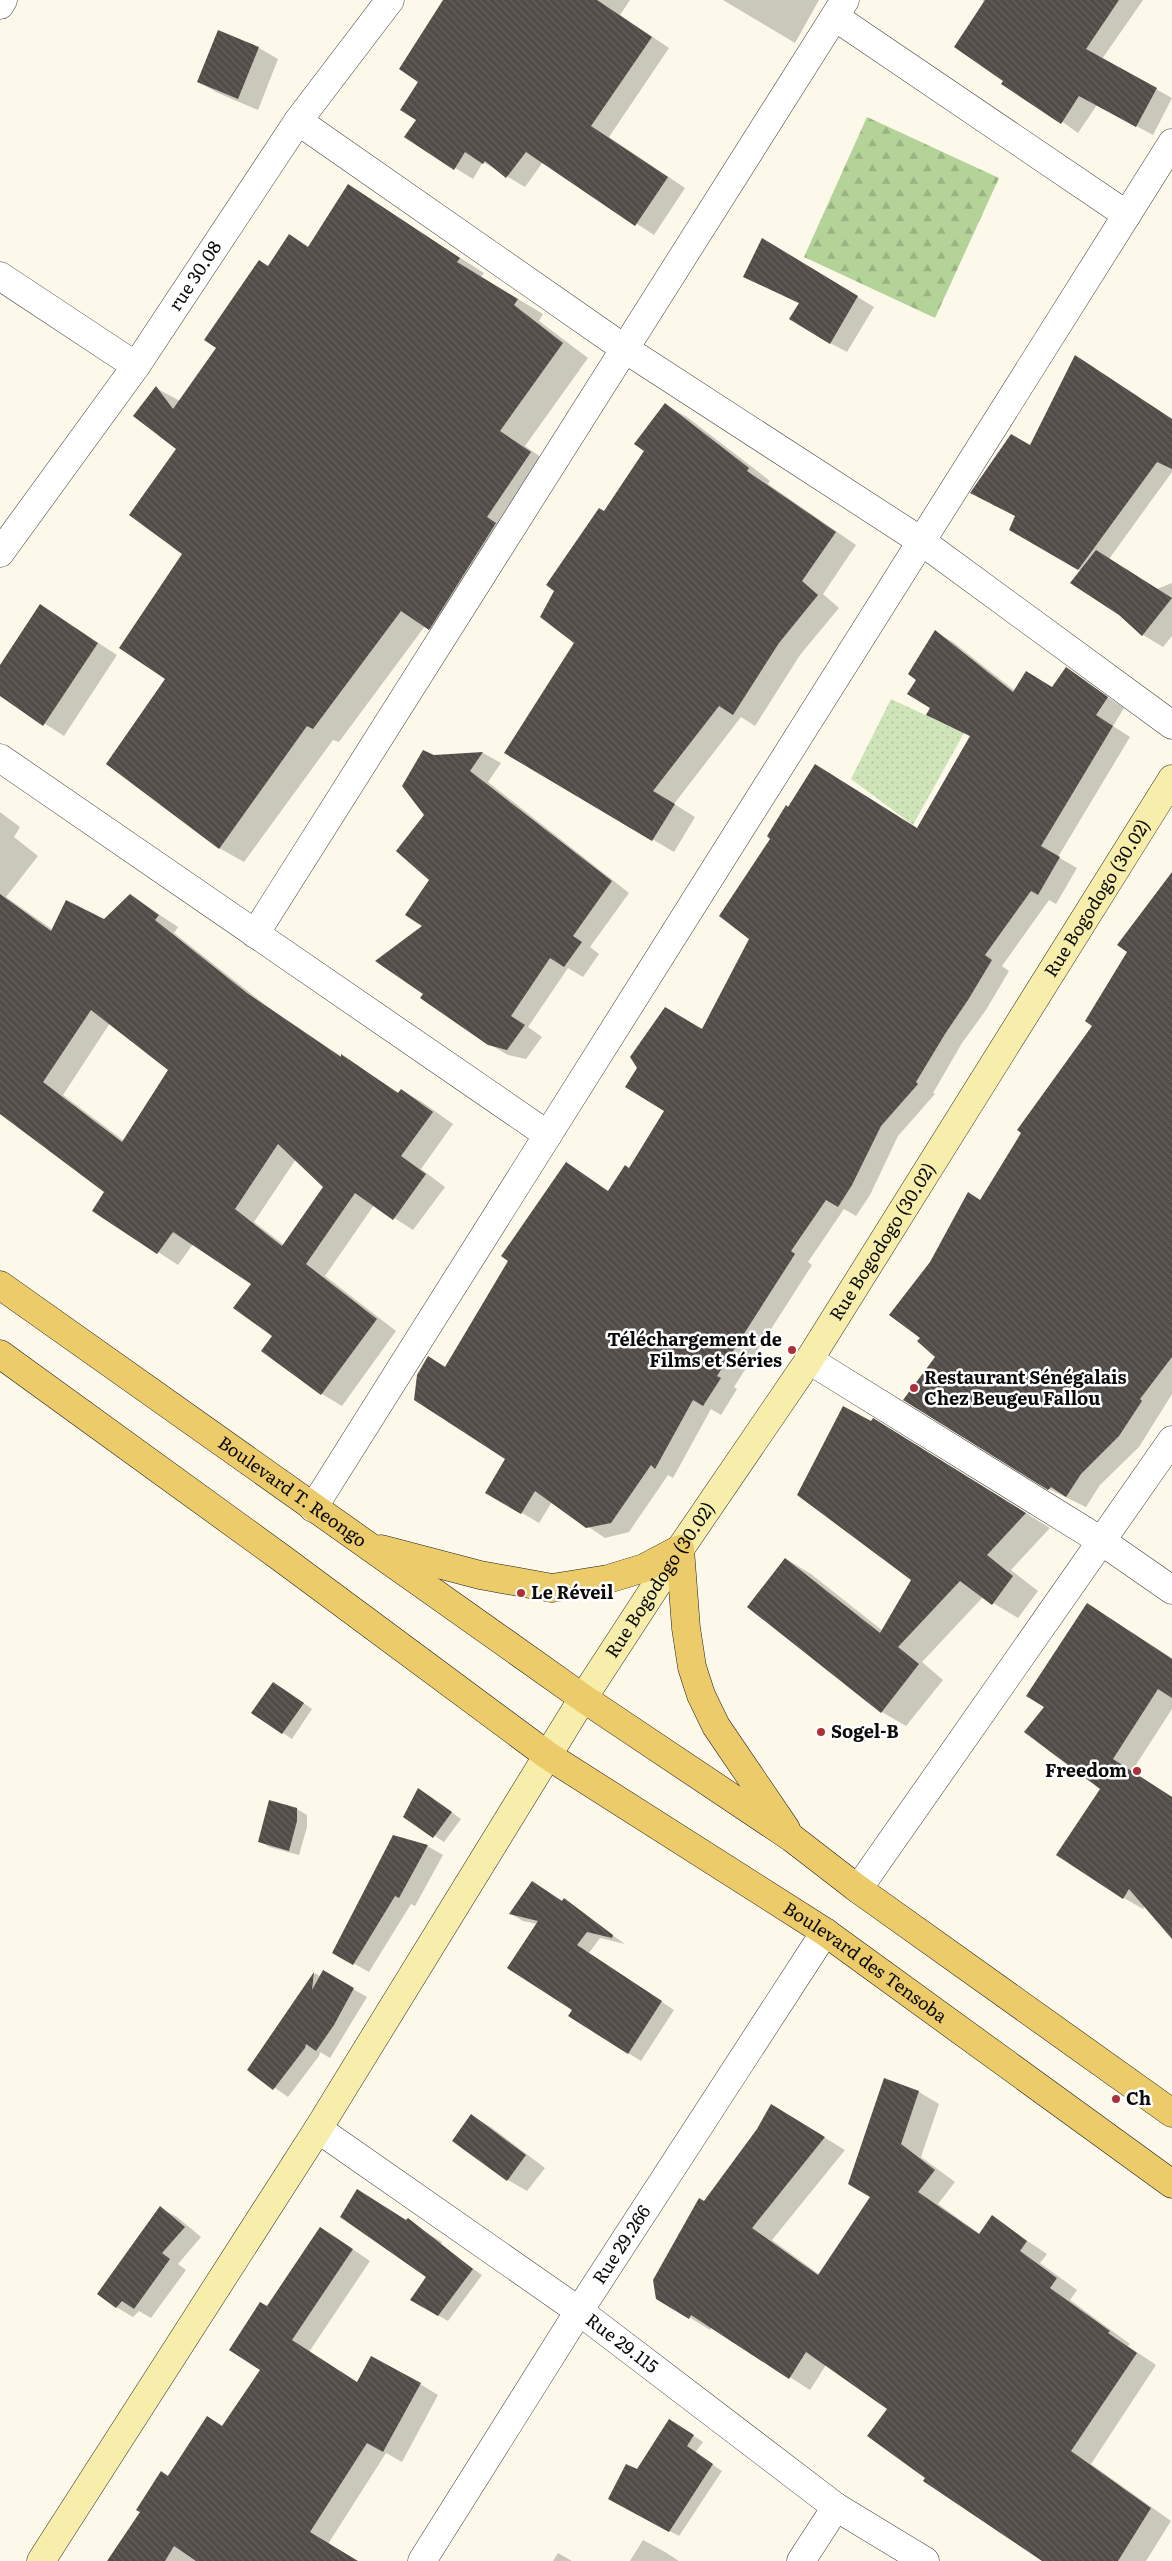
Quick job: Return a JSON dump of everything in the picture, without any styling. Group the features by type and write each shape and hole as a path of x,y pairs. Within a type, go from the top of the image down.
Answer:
{"main road":[{"name":"Boulevard T. Reongo","path":"0,1285 583,1698"},
{"path":"0,1354 280,1557 547,1755"},
{"path":"365,1545 480,1575 552,1588 608,1579 644,1568 680,1549 686,1628 692,1667 701,1695 716,1726 792,1838"},
{"path":"583,1698 792,1838 858,1889 1172,2113"},
{"name":"Boulevard des Tensoba","path":"547,1755 825,1932 1172,2184"}],"street":[{"path":"0,5 3,0"},
{"name":"rue 30.08","path":"0,553 136,366 298,121 390,0"},
{"path":"255,934 840,8 1127,215"},
{"path":"298,121 625,349 921,541 1172,725"},
{"path":"313,1508 1172,143"},
{"path":"0,276 136,366"},
{"path":"0,758 548,1135"},
{"name":"Rue Bogodogo (30.02)","path":"41,2561 318,2129 583,1698 680,1549 809,1360 1172,779"},
{"path":"809,1360 1102,1542 1172,1590"},
{"path":"858,1889 1172,1440"},
{"name":"Rue 29.266","path":"422,2561 579,2311 825,1932"},
{"name":"Rue 29.115","path":"318,2129 579,2311 836,2506 925,2561"},
{"path":"801,2561 836,2506"}],"green space":[{"path":"867,117 999,178 935,318 804,257"},
{"path":"891,699 964,733 913,825 851,779"}],"building":[{"path":"443,0 597,0 652,37 591,126 668,177 635,226 526,152 506,178 485,161 483,164 465,152 454,170 404,137 416,120 400,110 418,82 399,69"},
{"path":"985,0 1119,0 1086,49 1157,88 1136,127 1079,96 1061,124 1001,84 1003,81 954,47"},
{"path":"218,30 259,47 238,99 197,82"},
{"path":"348,184 460,258 457,262 518,299 514,305 563,343 500,431 531,452 487,517 496,523 429,630 401,611 313,729 307,726 219,849 106,764 165,679 119,648 182,554 129,515 176,449 133,416 156,386 173,409 216,348 204,340 259,260 268,266 289,234 308,247"},
{"path":"762,238 858,296 830,344 789,319 799,303 743,277"},
{"path":"1075,355 1172,419 1172,469 1157,462 1078,570 1009,530 1015,516 970,493 1011,434 1030,445"},
{"path":"665,403 749,468 747,471 836,532 802,581 818,595 779,643 733,715 719,706 653,791 675,804 652,841 504,753 574,643 540,617 554,591 546,585 599,508 604,511 644,451 634,444"},
{"path":"1096,550 1172,598 1142,636 1119,615 1070,583"},
{"path":"40,604 98,643 43,726 0,696 0,665"},
{"path":"935,630 1013,692 1026,671 1052,687 1066,667 1108,697 1096,715 1113,726 1041,846 1060,857 1038,895 1031,891 985,955 992,960 916,1082 918,1084 881,1126 852,1185 838,1207 826,1200 791,1251 795,1254 717,1376 721,1378 703,1406 693,1400 655,1469 651,1465 611,1523 586,1528 535,1491 521,1514 485,1493 505,1459 414,1400 417,1375 428,1356 445,1367 508,1261 501,1256 566,1162 608,1191 625,1165 629,1168 664,1111 625,1087 637,1068 630,1057 665,1007 702,1029 749,939 719,916 770,839 767,836 786,805 788,807 815,764 917,828 970,736 926,715 930,708 907,694 916,680 908,674"},
{"path":"423,750 434,755 483,752 470,771 612,881 573,936 582,942 564,967 550,958 511,1016 525,1025 507,1050 488,1045 420,998 423,994 375,961 422,926 405,915 429,880 396,851 424,815 402,786"},
{"path":"1172,872 1172,1357 1140,1399 1142,1401 1119,1436 1081,1474 1066,1497 1051,1487 1048,1490 903,1400 935,1357 917,1341 920,1338 889,1315 930,1262 968,1192 980,1200 1021,1133 1017,1130 1092,1026 1085,1021 1127,952 1117,945"},
{"path":"0,894 51,931 66,900 104,919 130,894 159,915 155,920 247,993 341,1057 341,1054 398,1093 401,1089 433,1112 401,1156 426,1174 393,1220 355,1193 306,1264 377,1319 321,1395 261,1351 272,1336 233,1308 251,1284 173,1232 157,1254 92,1211 104,1192 0,1114","holes":["91,1010 168,1070 122,1142 43,1082","278,1144 323,1187 282,1246 235,1209"]},
{"path":"843,1406 871,1421 873,1418 1026,1513 987,1555 1013,1576 992,1605 960,1581 898,1647 919,1664 881,1713 747,1607 785,1558 880,1633 911,1580 797,1495"},
{"path":"1087,1603 1172,1659 1172,1698 1158,1689 1113,1759 1172,1797 1172,1939 1129,1889 1123,1899 1056,1855 1100,1789 1024,1732 1044,1707 1026,1696"},
{"path":"273,1682 304,1703 282,1734 251,1713"},
{"path":"418,1788 452,1812 433,1838 403,1817"},
{"path":"269,1800 297,1808 297,1821 289,1851 258,1842"},
{"path":"393,1835 428,1845 399,1898 395,1896 353,1965 332,1953"},
{"path":"532,1881 562,1901 564,1898 613,1935 612,1938 587,1932 577,1945 662,2001 628,2054 568,2016 572,2010 507,1968 538,1921 509,1914"},
{"path":"323,1970 354,1988 334,2025 316,2051 306,2044 305,2048 273,2090 247,2070 314,1972 312,1990"},
{"path":"884,2078 919,2091 901,2144 935,2170 918,2192 979,2234 992,2215 1027,2241 1020,2251 1057,2278 1050,2288 1137,2353 1071,2451 1151,2508 1118,2561 1042,2561 923,2481 925,2478 867,2436 887,2409 806,2352 789,2379 691,2315 689,2319 656,2299 653,2280 699,2198 704,2201 757,2129 771,2104 825,2137 752,2228 818,2275 870,2197 848,2184"},
{"path":"471,2114 526,2155 507,2181 452,2141"},
{"path":"357,2189 406,2220 408,2218 473,2269 438,2316 410,2300 426,2277 340,2217"},
{"path":"160,2206 185,2227 162,2253 170,2259 134,2309 122,2301 116,2308 97,2294"},
{"path":"320,2227 353,2249 292,2340 357,2382 371,2356 421,2383 383,2452 367,2443 310,2532 358,2561 196,2561 174,2546 165,2561 107,2561 140,2512 136,2510 161,2471 168,2476 207,2416 222,2426 260,2370 229,2350 260,2302 267,2306"},
{"path":"669,2419 694,2435 687,2446 713,2464 669,2532 608,2499 626,2464 637,2469"}],"place":[{"name":"Téléchargement de Films et Séries","path":"792,1350"},
{"name":"Restaurant Sénégalais Chez Beugeu Fallou","path":"914,1388"},
{"name":"Le Réveil","path":"521,1593"},
{"name":"Sogel-B","path":"821,1732"},
{"name":"Freedom","path":"1137,1771"},
{"name":"Ch","path":"1116,2099"}]}
